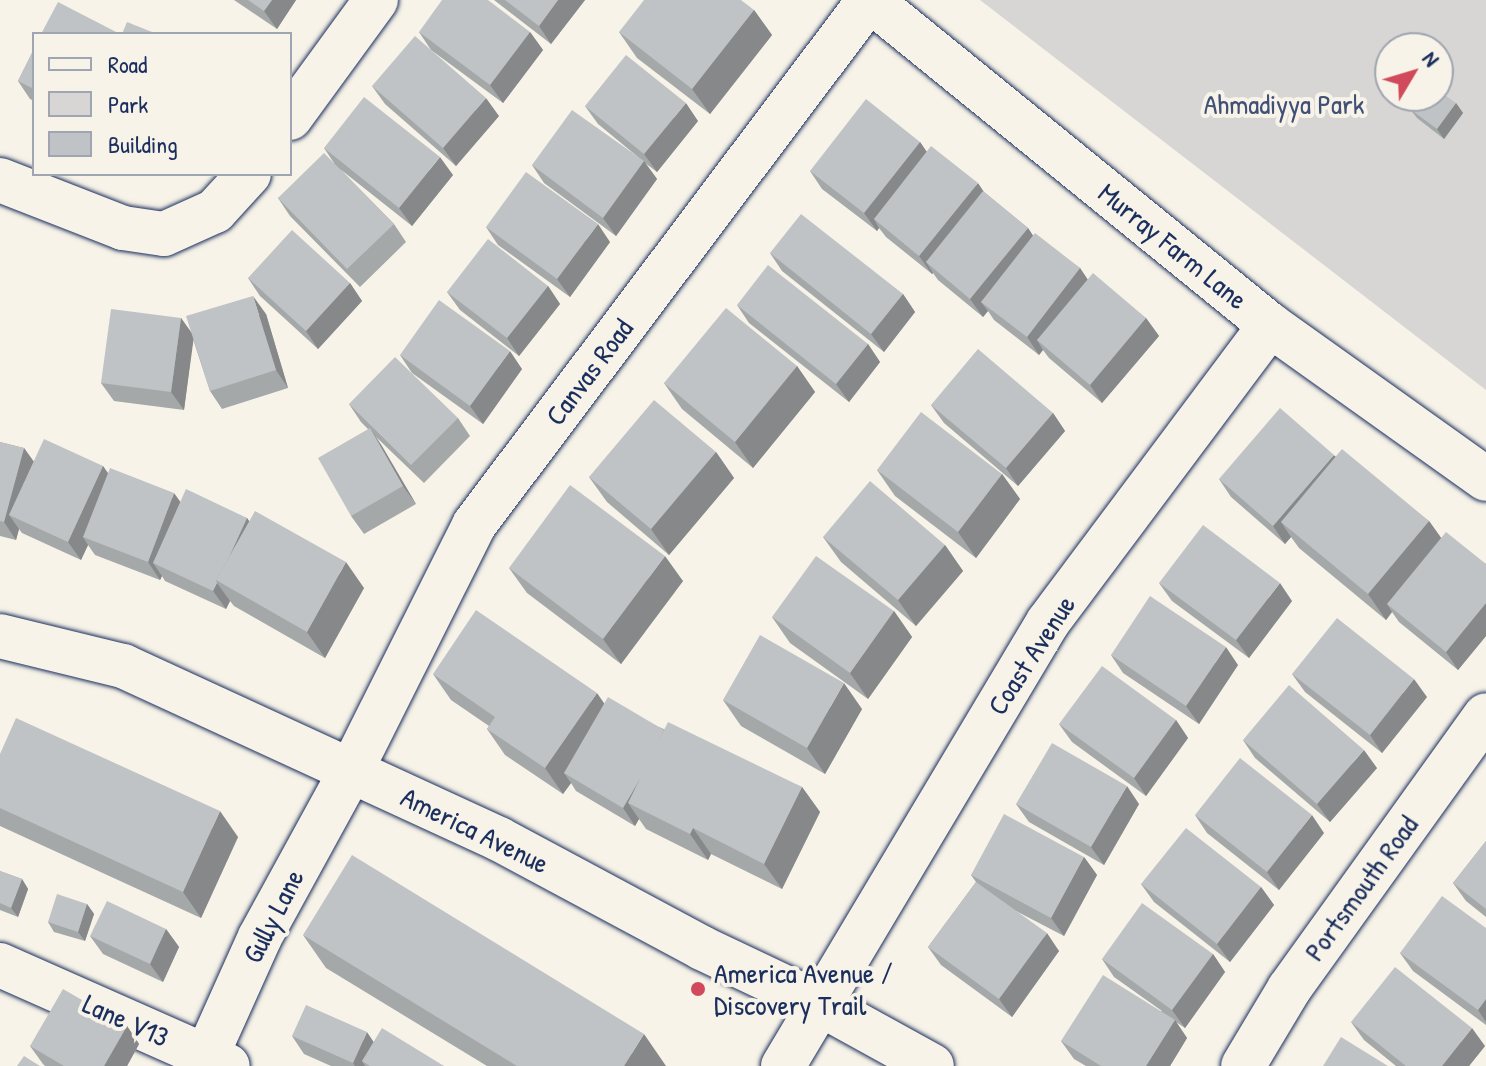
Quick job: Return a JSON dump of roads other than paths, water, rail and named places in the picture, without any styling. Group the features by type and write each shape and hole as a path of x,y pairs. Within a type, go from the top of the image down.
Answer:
{"street":[{"path":"292,115 376,0"},
{"name":"Murray Farm Lane","path":"870,0 1270,325 1486,479"},
{"name":"Canvas Road","path":"351,771 474,525 870,0"},
{"path":"0,180 123,228 164,234 215,211 247,176"},
{"name":"Coast Avenue","path":"783,1066 1048,622 1270,325"},
{"name":"America Avenue","path":"0,636 123,666 499,839 702,948 818,1003 932,1066"},
{"name":"Portsmouth Road","path":"1243,1066 1289,989 1486,715"},
{"name":"Gully Lane","path":"212,1062 260,937 351,771"},
{"name":"Lane V13","path":"0,965 212,1062"}],"place":[{"name":"America Avenue / Discovery Trail","path":"698,989"}],"park label":[{"name":"Ahmadiyya Park","path":"1284,104"}]}
